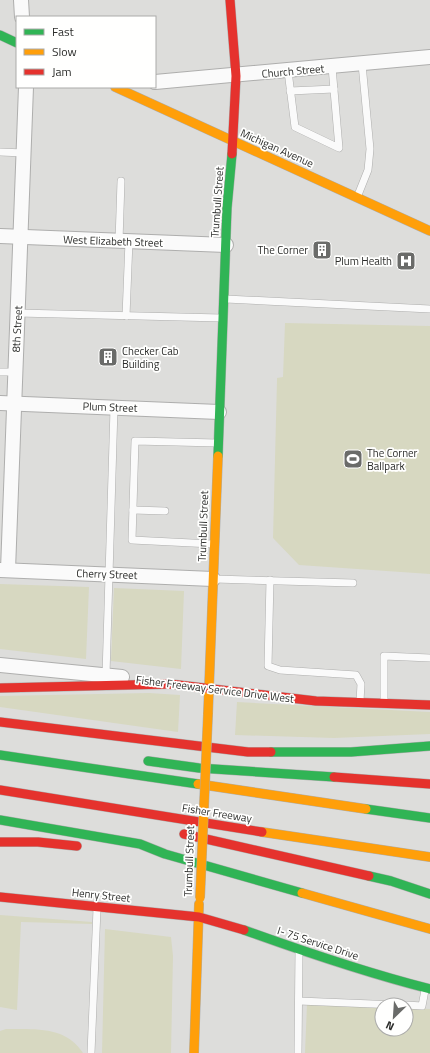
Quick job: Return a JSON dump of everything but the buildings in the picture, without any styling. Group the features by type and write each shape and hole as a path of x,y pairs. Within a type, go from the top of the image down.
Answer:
{"main road":[{"name":"Trumbull Street","path":"194,1053 226,245 236,76 230,0"},
{"path":"0,35 16,43"},
{"name":"Michigan Avenue","path":"117,88 430,231"},
{"path":"0,688 170,684"},
{"name":"Fisher Freeway Service Drive West","path":"170,684 208,687 316,701 430,705"},
{"path":"0,722 248,752 351,752 430,746"},
{"path":"0,755 430,818"},
{"path":"138,760 199,768 430,784"},
{"name":"Fisher Freeway","path":"0,790 143,814 430,857"},
{"path":"143,814 149,822"},
{"path":"0,820 140,844 165,854 430,929"},
{"path":"176,832 391,881 430,894"},
{"path":"0,842 38,842 84,846"},
{"path":"114,849 165,854"},
{"name":"Henry Street","path":"0,897 199,918"},
{"name":"I- 75 Service Drive","path":"199,918 241,929 300,950 428,988"}],"street":[{"path":"21,0 22,16"},
{"name":"Church Street","path":"156,82 236,76 430,57"},
{"name":"8th Street","path":"4,570 7,404 15,372 22,237 26,88"},
{"name":"West Elizabeth Street","path":"0,236 226,245"},
{"name":"Plum Street","path":"7,404 219,412"},
{"name":"Cherry Street","path":"4,570 213,579"},
{"name":"Fisher Freeway Service Drive West","path":"0,665 106,675 170,684"}],"lane":[{"path":"357,198 368,170 370,149 362,64"},
{"path":"288,71 295,127 339,148 332,67"},
{"path":"290,91 334,89"},
{"path":"0,152 24,153"},
{"path":"122,181 126,316"},
{"path":"224,299 430,310"},
{"path":"18,313 223,318"},
{"path":"0,372 15,372"},
{"path":"106,675 114,408"},
{"path":"214,544 132,540 135,441 218,443"},
{"path":"133,510 165,511"},
{"path":"213,579 353,583"},
{"path":"270,580 268,666 280,670 356,675 361,684 360,703"},
{"path":"384,704 384,656 430,658"},
{"path":"91,1053 97,907"},
{"path":"298,1053 300,950"},
{"path":"414,1006 422,1006 428,988"},
{"path":"299,1001 374,1004"}],"green space":[{"name":"The Corner Ballpark","path":"285,323 430,326 430,574 299,565 273,538 277,378 283,377"},
{"path":"0,584 89,587 86,659 0,649"},
{"path":"114,588 184,591 181,669 111,661"},
{"path":"149,693 180,695 178,732 0,707 0,696"},
{"path":"237,702 430,712 430,734 334,738 235,735"},
{"path":"0,915 92,922 92,924 21,922 17,1010 0,1007"},
{"path":"105,929 171,937 173,956 171,1053 102,1053"},
{"path":"307,1004 374,1007 374,1037 414,1037 414,1008 430,1009 430,1053 305,1053"},
{"path":"6,1029 39,1029 59,1034 76,1044 83,1053 0,1053 0,1031"}],"traffic: fast":[{"path":"0,35 16,43"},
{"path":"218,456 227,208 232,154"},
{"path":"271,752 351,752 430,746"},
{"path":"0,755 198,784"},
{"path":"148,761 199,768 334,777"},
{"path":"366,809 430,818"},
{"path":"0,820 140,844 165,854 302,893"},
{"path":"369,876 391,881 430,894"},
{"path":"244,930 336,962 430,989"}],"traffic: slow":[{"path":"117,88 430,231"},
{"path":"208,714 218,456"},
{"path":"200,898 208,714"},
{"path":"198,784 366,809"},
{"path":"262,832 430,857"},
{"path":"302,893 430,929"},
{"path":"194,1053 199,904"}],"traffic: jam":[{"path":"230,0 236,76 232,154"},
{"path":"170,684 316,701 430,705"},
{"path":"0,688 170,684"},
{"path":"0,722 248,752 271,752"},
{"path":"334,777 430,784"},
{"path":"0,790 262,832"},
{"path":"184,834 369,876"},
{"path":"0,842 38,842 77,846"},
{"path":"0,897 199,917 244,930"}],"place":[{"name":"The Corner","path":"322,250"},
{"name":"Plum Health","path":"406,261"},
{"name":"Checker Cab Building","path":"108,357"},
{"name":"The Corner Ballpark","path":"353,459"}]}
